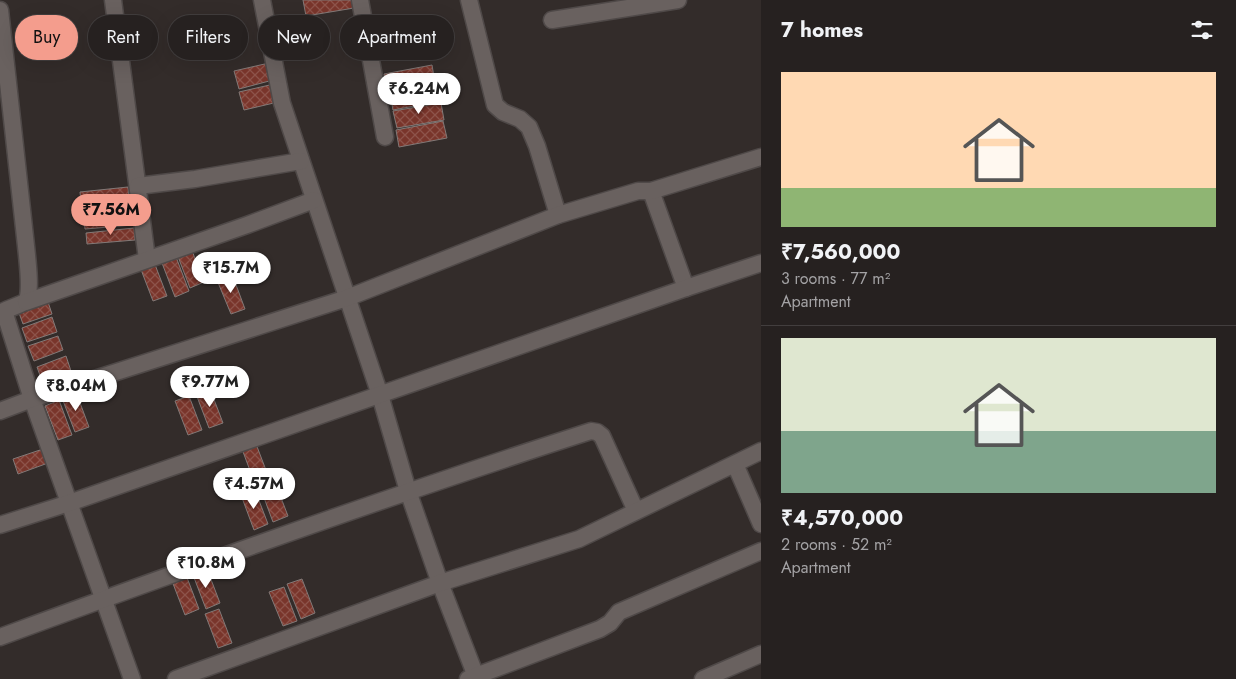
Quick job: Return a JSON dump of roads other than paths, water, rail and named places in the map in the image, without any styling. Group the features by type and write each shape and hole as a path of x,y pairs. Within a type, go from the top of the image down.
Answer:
{"street":[{"path":"113,0 147,259"},
{"path":"262,0 282,103 380,395 408,491 474,678 600,630 610,623 618,612 761,551"},
{"path":"360,0 385,137"},
{"path":"469,0 495,105 503,112 520,119 529,127 538,146 558,215"},
{"path":"552,20 678,0"},
{"path":"0,10 26,246 29,296 26,302"},
{"path":"0,411 32,399 347,298 558,215 638,191 650,191 761,157"},
{"path":"138,186 301,160"},
{"path":"650,191 686,288"},
{"path":"132,679 2,311 314,200"},
{"path":"0,526 761,263"},
{"path":"0,637 408,491 591,431 597,432 602,436 636,512"},
{"path":"176,679 440,583 579,539 761,451"},
{"path":"735,464 761,524"},
{"path":"702,679 761,654"}]}
